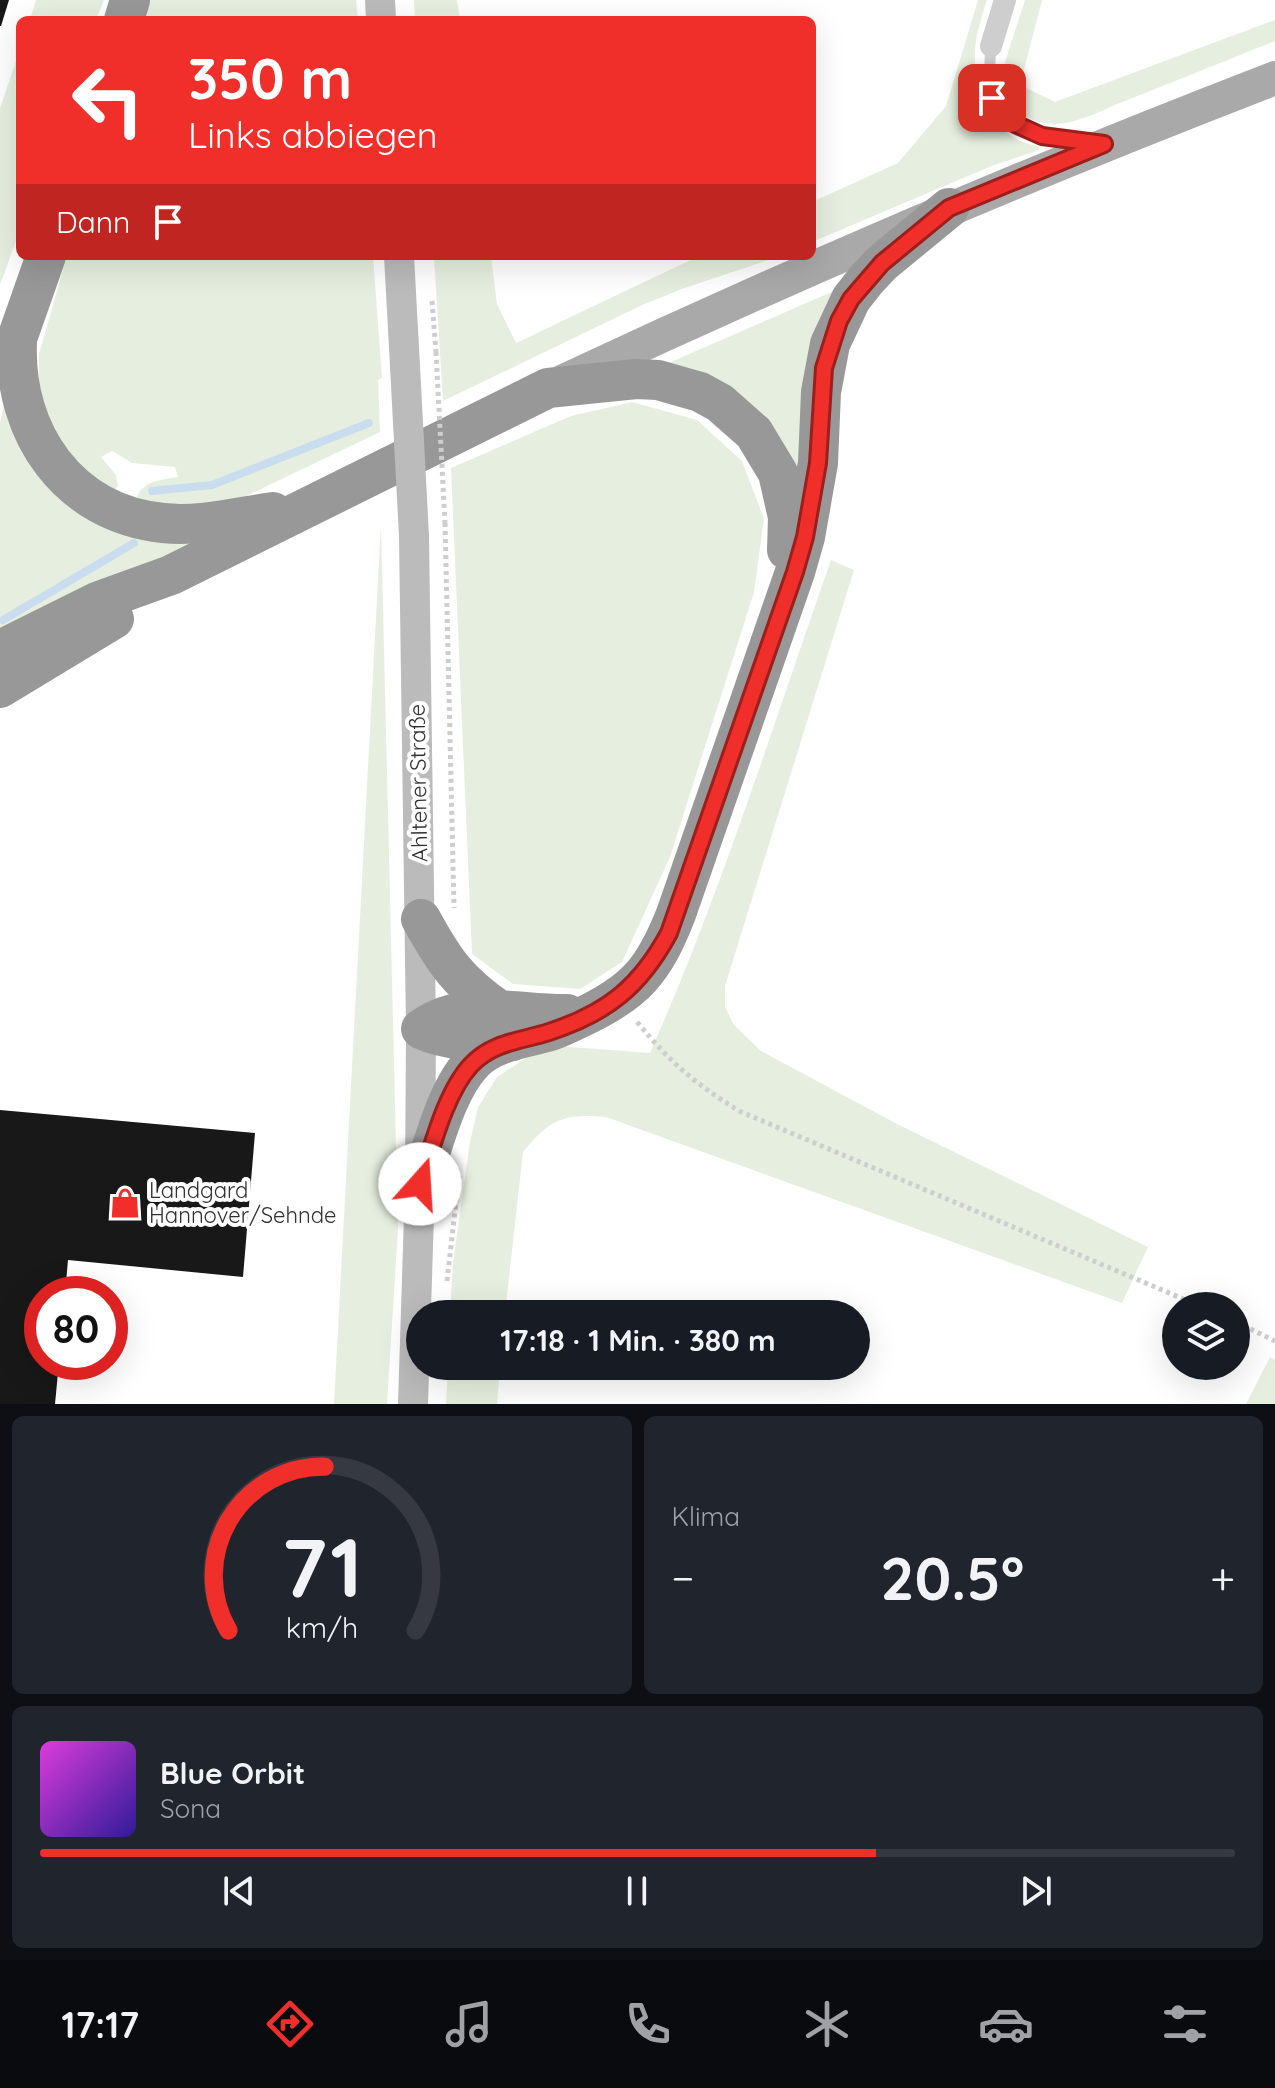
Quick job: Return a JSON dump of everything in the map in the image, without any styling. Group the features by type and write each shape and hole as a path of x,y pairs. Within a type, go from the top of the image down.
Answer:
{"highway":[{"path":"421,1029 451,1038 505,1025 550,1031 604,1006 637,982 655,958 669,933 805,537 818,463 824,368 839,321 851,299 882,263 949,208"},
{"path":"0,390 45,260"},
{"path":"17,342 18,388 32,431 57,469 94,500 116,511 164,523 189,523 305,508"},
{"path":"0,650 99,601 171,575 548,388 636,379 658,380 700,392 738,417 768,452 785,495 788,541 780,614"},
{"path":"0,688 107,625 171,575"},
{"path":"421,919 442,957 461,982 505,1025"},
{"path":"420,1184 443,1116 463,1074 505,1025"}],"main road":[{"path":"548,388 741,298 949,208 1275,78"},
{"name":"Ahltener Straße","path":"399,260 414,536 421,919 420,1184 413,1404"}],"street":[{"path":"991,46 1005,0"}],"lane":[{"path":"991,46 988,73 992,98 1011,122 1042,136 1104,144"}],"path":[{"path":"436,352 445,523"},
{"path":"604,1006 696,1084 739,1111 1167,1292"},
{"path":"1250,1329 1275,1341"}],"green space":[{"path":"36,0 104,0 98,16 31,16"},
{"path":"148,0 356,0 358,16 143,16"},
{"path":"414,0 457,0 459,16 415,16"},
{"path":"978,0 987,0 975,50 982,97 997,124 1008,134 1038,146 1040,150 994,165 816,240 816,200 898,163 946,106"},
{"path":"1025,0 1042,0 1020,85 1055,102 1275,20 1275,41 1081,119 1044,123 1026,117 1011,105 1000,77"},
{"path":"16,62 16,241 0,285 0,108"},
{"path":"66,260 373,260 382,378 378,380 380,432 240,499 212,509 140,504 137,497 144,487 178,477 175,467 132,463 112,451 101,457 116,475 118,486 113,491 71,466 39,394 39,354"},
{"path":"434,260 492,260 497,304 516,343 691,260 768,260 640,306 443,401"},
{"path":"843,287 803,500 779,436 756,408 726,390 657,368"},
{"path":"8,382 23,435 198,540 0,641 0,423"},
{"path":"632,402 697,420 742,461 764,519 754,592 670,857 622,962 580,989 513,984 472,954 451,468 571,416"},
{"path":"381,524 398,1229 387,1404 334,1404"},
{"path":"831,560 854,570 725,986 725,1007 734,1025 761,1051 897,1124 1148,1247 1122,1303 606,1117 579,1116 550,1125 523,1152 507,1300 451,1300 453,1262 478,1107 497,1077 545,1045 650,1053 700,932"},
{"path":"1270,1357 1275,1360 1275,1404 1246,1404"},
{"path":"447,1380 499,1380 497,1404 446,1404"}],"building":[{"path":"0,0 9,0 1,26 0,26"},
{"name":"Landgard Hannover/Sehnde","path":"0,1110 255,1133 243,1277 68,1260 67,1276 24,1276 24,1380 57,1380 55,1404 0,1404"}],"waterway":[{"path":"152,491 212,485 369,423"},
{"path":"3,620 134,543"}],"place":[{"name":"Landgard Hannover/Sehnde","path":"125,1203"}],"route":[{"path":"420,1184 443,1116 463,1074 472,1063 483,1053 550,1031 619,999 637,982 669,933 795,572 805,537 818,463 824,368 830,344 851,299 882,263 949,208 1104,144 1042,136 1011,122 992,98"}]}
